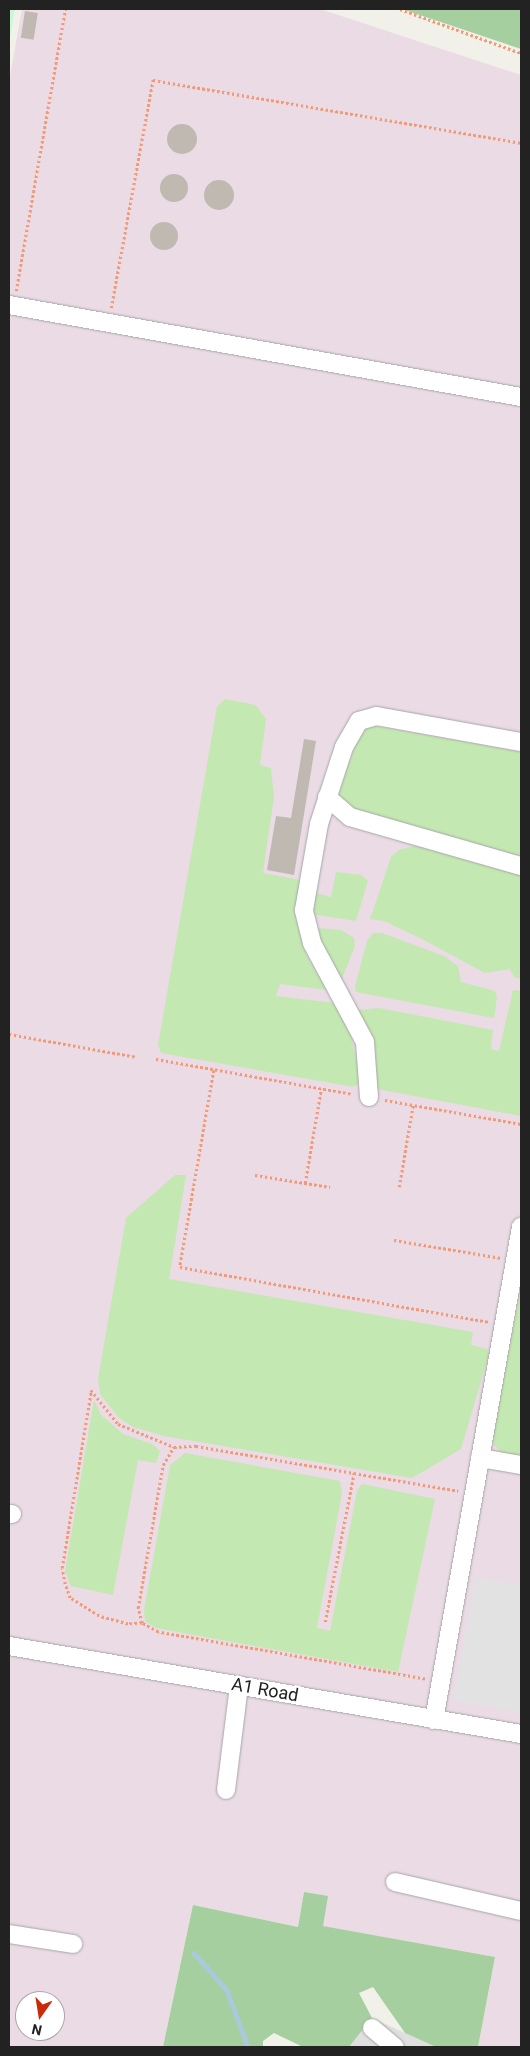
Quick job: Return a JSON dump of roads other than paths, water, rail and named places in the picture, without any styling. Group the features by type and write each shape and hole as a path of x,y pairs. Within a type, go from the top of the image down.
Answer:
{"street":[{"path":"11,306 521,397"},
{"path":"369,1097 365,1042 312,943 304,910 307,881 327,797 344,747 359,721 366,717 376,716 521,742"},
{"path":"327,797 350,817 521,866"},
{"path":"434,1720 521,1227"},
{"path":"480,1458 521,1465"},
{"name":"A1 Road","path":"9,1646 521,1734"},
{"path":"226,1790 239,1686"},
{"path":"395,1882 521,1911"},
{"path":"9,1934 73,1944"},
{"path":"372,2028 395,2047"}],"waterway":[{"path":"194,1953 227,1990 248,2047"}]}
